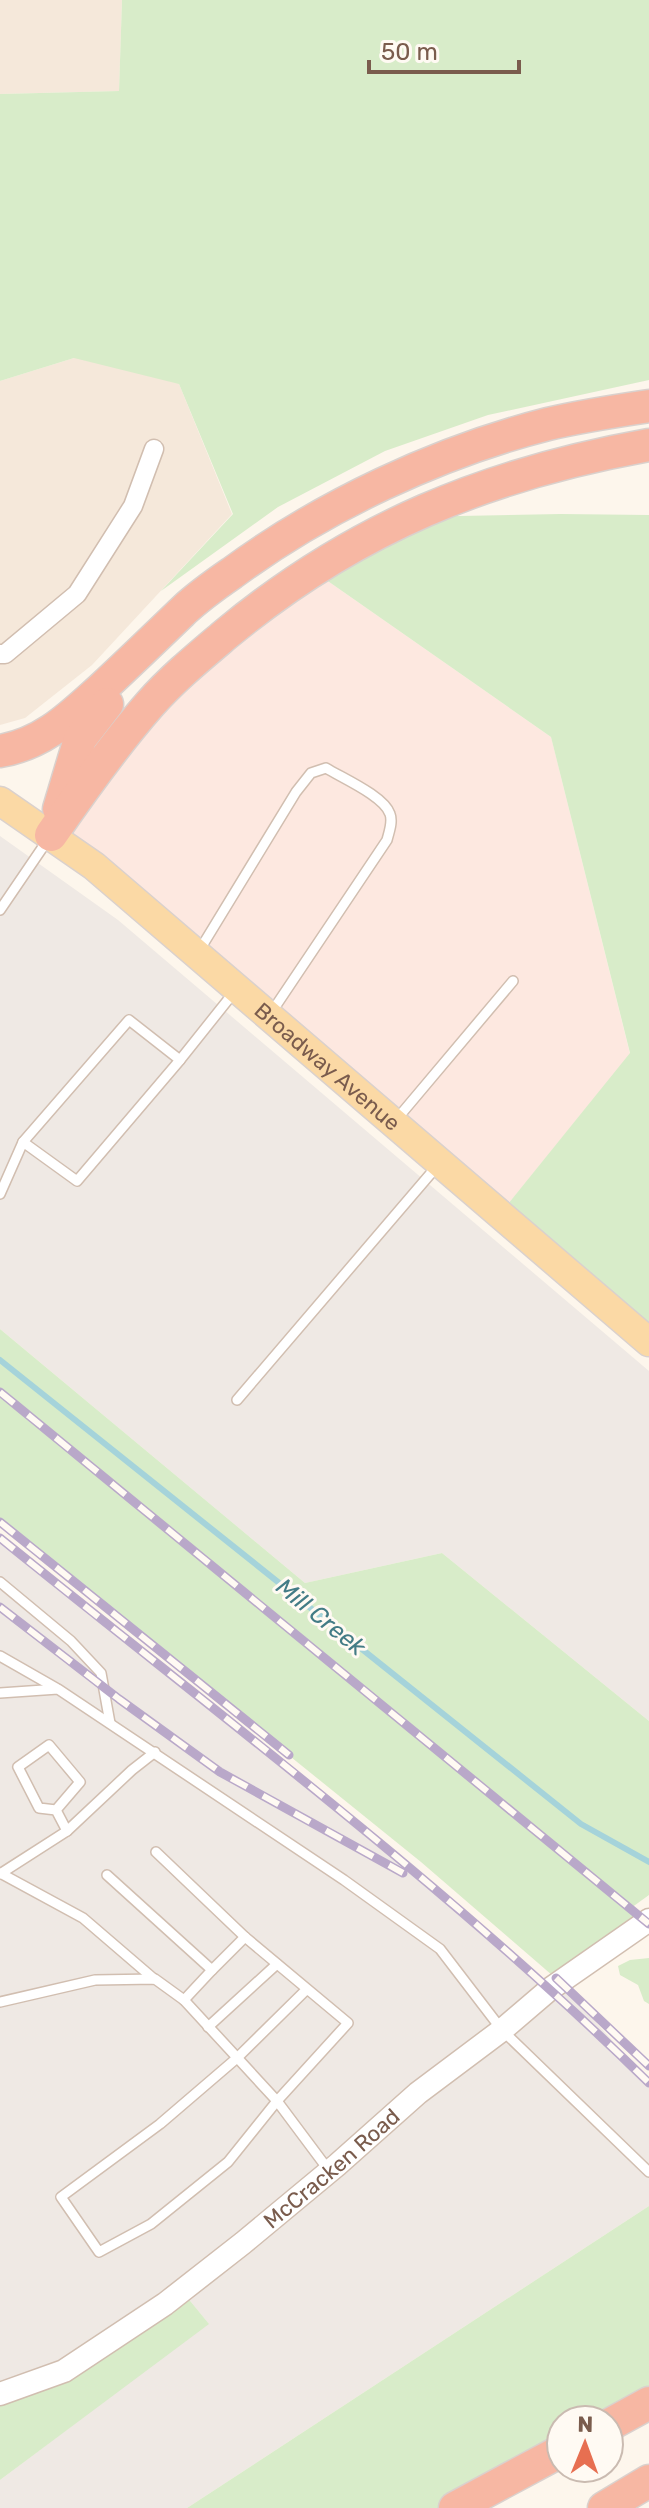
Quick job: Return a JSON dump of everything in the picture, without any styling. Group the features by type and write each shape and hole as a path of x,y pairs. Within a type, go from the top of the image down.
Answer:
{"highway":[{"path":"0,751 19,748 70,719 187,607 233,572 292,533 376,487 430,464 547,424 649,406"},
{"path":"51,835 100,765 152,702 206,651 298,579 355,544 468,492 523,473 649,445"},
{"path":"51,835 80,739 120,688 138,656"},
{"path":"625,2416 649,2403"},
{"path":"455,2508 545,2460"},
{"path":"604,2508 649,2481"}],"main road":[{"name":"Broadway Avenue","path":"0,801 94,866 649,1342"}],"street":[{"path":"0,654 5,654 77,594 133,506 154,449"},
{"name":"McCracken Road","path":"0,2394 64,2371 165,2304 330,2172 418,2093 502,2030 550,1989 649,1920"}],"lane":[{"path":"197,954 296,792 311,773 326,768 382,801 390,813 387,840 269,1016"},
{"path":"0,910 51,835"},
{"path":"393,1123 513,981"},
{"path":"23,1142 77,1181 237,989"},
{"path":"0,1194 23,1142 129,1020 180,1060"},
{"path":"237,1400 440,1162"},
{"path":"0,1582 71,1641 101,1673 110,1723"},
{"path":"0,1656 58,1689 155,1752 440,1949 502,2030 649,2172"},
{"path":"0,1693 58,1689"},
{"path":"49,1745 80,1782 56,1810 39,1808 18,1767 49,1745"},
{"path":"155,1752 67,1831 0,1873 83,1918 184,2000 277,2101 330,2172"},
{"path":"56,1810 67,1831"},
{"path":"156,1852 245,1937 348,2023 277,2101 228,2162 151,2224 99,2252 61,2197 160,2124 237,2058 307,1989"},
{"path":"107,1875 212,1970"},
{"path":"184,2000 245,1937"},
{"path":"208,2027 277,1964"},
{"path":"0,2002 95,1980 155,1979"}],"shaded area":[{"path":"0,0 122,0 119,91 0,94"},
{"path":"129,241 179,384 232,514 92,665 25,718 0,725 0,381 74,358"},
{"path":"312,570 551,737 630,1054 500,1214 51,835 100,765"},
{"path":"0,836 118,920 649,1371 649,1721 442,1553 305,1583 0,1329"},
{"path":"0,1537 408,1865 550,1988 560,1982 649,2082 649,2206 187,2508 0,2508 0,2480 208,2323 182,2291 165,2304 0,2394"}],"green space":[{"path":"122,0 649,0 649,380 488,415 385,451 278,507 161,591 233,514 179,384 74,358 0,381 0,94 119,91"},
{"path":"649,515 649,1342 500,1214 630,1053 551,737 312,570 410,517"},
{"path":"0,1329 305,1583 442,1553 649,1721 649,1895 631,1908 646,1922 560,1982 421,1862 0,1522"},
{"path":"649,1958 649,2004 644,2001 638,1985 620,1975 618,1966 630,1960"},
{"path":"649,2206 649,2403 625,2413 625,2404 545,2404 545,2460 455,2508 187,2508"},
{"path":"182,2291 209,2324 0,2480 0,2394 64,2371"}],"waterway":[{"name":"Mill Creek","path":"0,1360 581,1824 649,1862"}],"railway":[{"path":"0,1392 649,1924"},
{"path":"0,1522 289,1755"},
{"path":"0,1538 413,1870 572,2010 649,2083"},
{"path":"0,1607 220,1772 403,1873"},
{"path":"556,1978 649,2066"}]}
